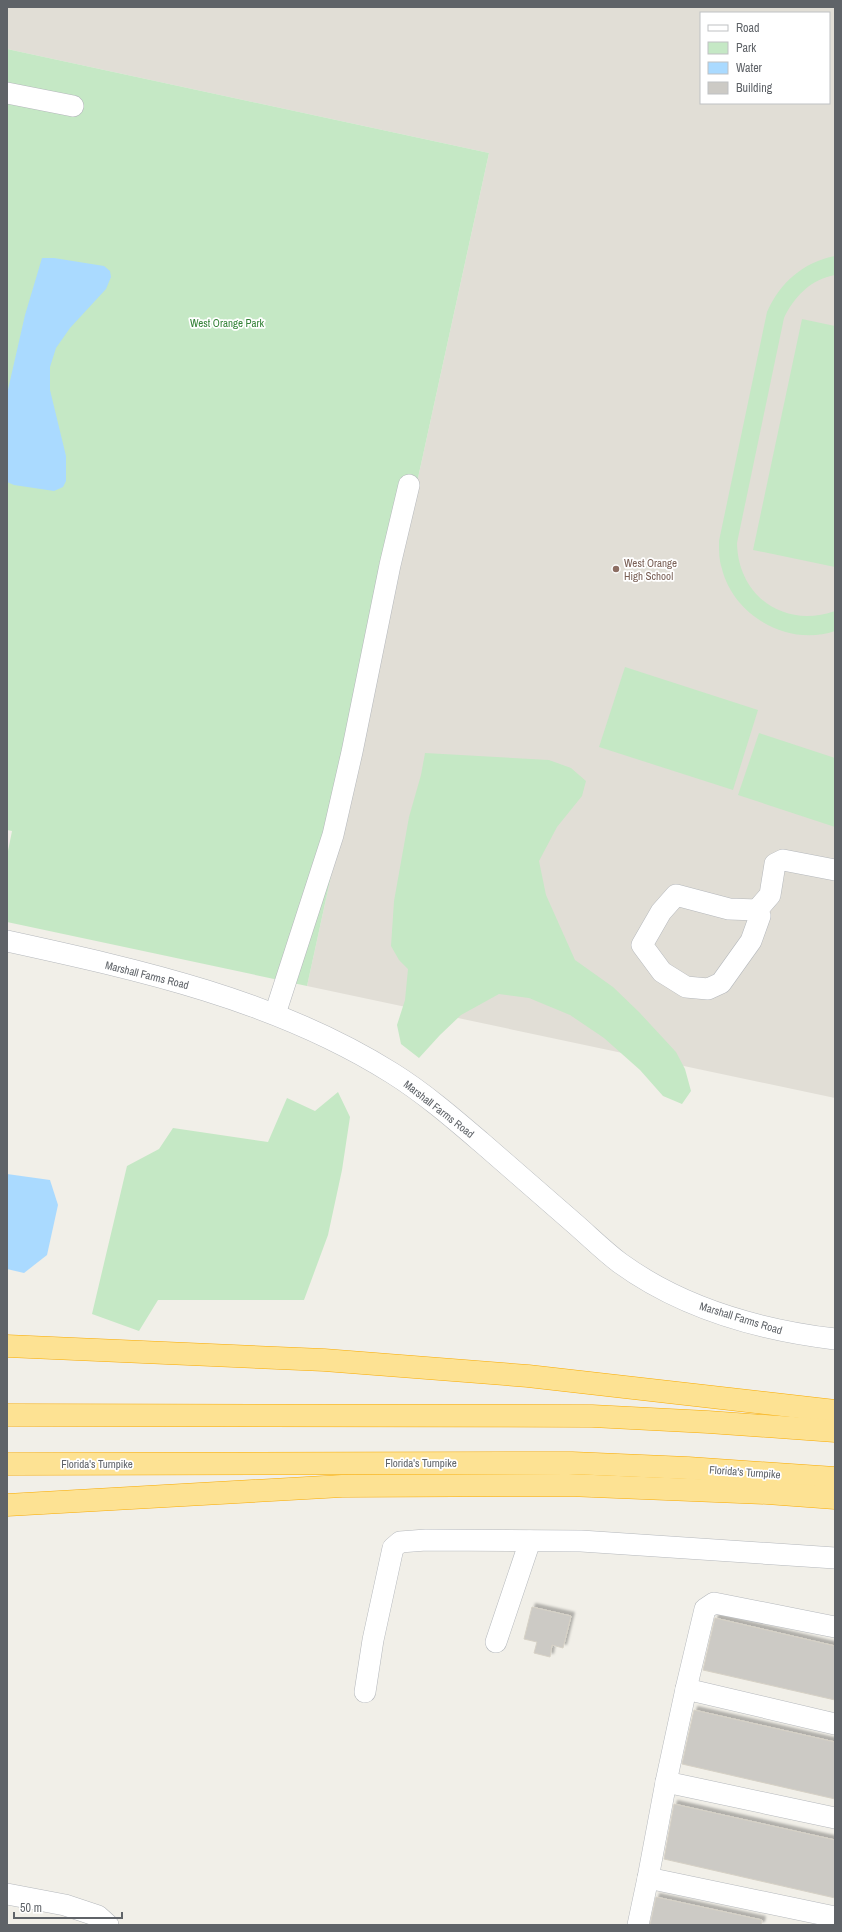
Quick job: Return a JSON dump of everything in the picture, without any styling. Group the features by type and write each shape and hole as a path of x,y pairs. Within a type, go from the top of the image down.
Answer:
{"highway":[{"path":"7,1340 118,1352"},
{"path":"7,1346 324,1360 528,1376 835,1411"},
{"path":"7,1415 592,1416 835,1431"},
{"name":"Florida's Turnpike","path":"7,1464 572,1463 688,1468 835,1478"},
{"path":"7,1505 342,1486 568,1485 767,1493 835,1498"}],"street":[{"path":"7,93 73,106"},
{"path":"275,1014 332,835 352,752 390,565 409,485"},
{"path":"757,910 770,895 776,864 783,860 835,870"},
{"path":"676,896 729,909 757,910 760,916 751,941 721,983 708,989 686,987 662,972 642,946 661,912 676,896"},
{"name":"Marshall Farms Road","path":"7,941 185,984 275,1014 353,1050 394,1074 445,1111 620,1262 657,1286 702,1308 801,1335 835,1339"},
{"path":"365,1692 373,1640 393,1548 400,1542 426,1540 581,1541 835,1558"},
{"path":"496,1642 530,1541"},
{"path":"638,1925 666,1782 705,1609 714,1603 835,1628"},
{"path":"686,1689 835,1724"},
{"path":"666,1782 835,1818"},
{"path":"648,1878 835,1916"},
{"path":"7,1894 65,1905 98,1916 108,1925"}],"shaded area":[{"name":"West Orange High School","path":"7,7 835,7 835,1098 307,986 489,153 7,49"}],"green space":[{"name":"West Orange Park","path":"7,49 489,153 307,986 7,922 7,856 12,831 7,830"},
{"path":"835,256 835,275 818,280 804,290 788,310 784,318 737,543 739,562 746,579 755,593 767,604 782,611 798,615 816,615 835,611 835,631 817,635 799,635 782,631 765,624 738,601 728,586 722,569 719,541 767,312 779,292 794,275 813,263"},
{"path":"802,319 835,326 835,567 753,550"},
{"path":"625,667 758,710 733,790 599,747"},
{"path":"759,733 835,758 835,827 738,795"},
{"path":"425,753 549,760 571,768 586,781 582,796 557,827 539,861 546,895 575,960 613,987 639,1012 676,1052 685,1069 691,1091 682,1104 663,1096 640,1070 604,1038 570,1015 529,998 499,994 461,1015 419,1058 401,1044 397,1025 405,1000 408,969 399,960 391,946 394,901 409,817 421,775"},
{"path":"338,1092 350,1117 342,1170 328,1235 304,1300 158,1300 139,1331 92,1314 127,1166 159,1149 173,1128 268,1142 287,1098 315,1111"}],"water":[{"path":"42,258 54,258 104,266 110,271 111,277 106,289 70,328 56,348 50,367 50,390 66,456 66,481 63,487 54,491 14,485 7,482 7,394 25,315"},
{"path":"7,1174 50,1180 58,1205 47,1255 24,1273 7,1269"}],"building":[{"path":"532,1607 571,1616 563,1648 552,1645 550,1657 534,1653 537,1642 524,1639"},
{"path":"715,1618 835,1646 835,1700 703,1670"},
{"path":"694,1710 835,1742 835,1799 682,1764"},
{"path":"674,1804 835,1840 835,1898 664,1859"},
{"path":"656,1897 762,1920 761,1925 650,1925"}],"place":[{"name":"West Orange High School","path":"616,569"}]}
